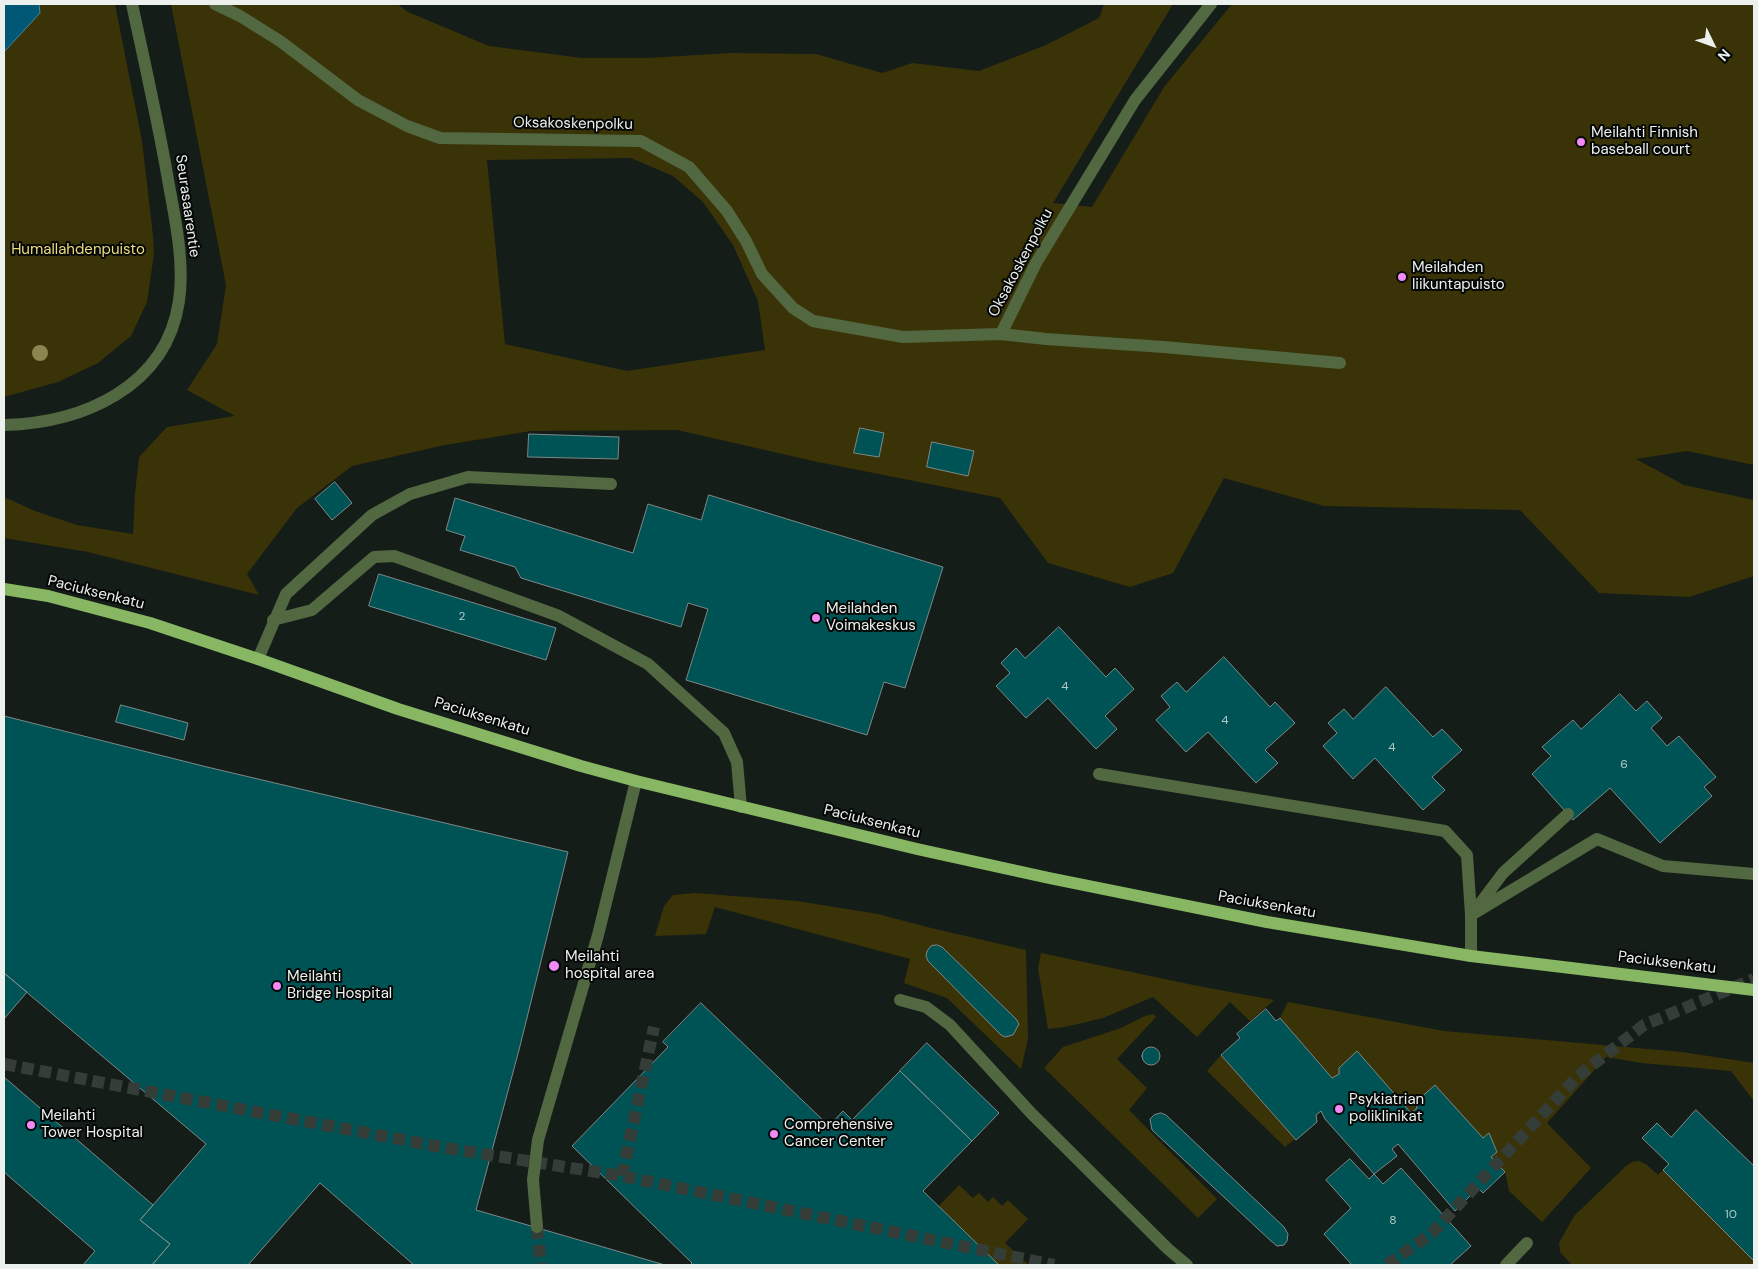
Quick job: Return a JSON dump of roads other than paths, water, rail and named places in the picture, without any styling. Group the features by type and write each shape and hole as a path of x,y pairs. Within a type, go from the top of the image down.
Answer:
{"main road":[{"name":"Paciuksenkatu","path":"4,589 48,596 150,623 258,658 398,708 581,766 741,807 918,849 1190,907 1471,956 1754,990"}],"street":[{"name":"Seurasaarentie","path":"4,425 56,420 95,407 128,388 143,374 156,360 170,334 179,302 180,265 178,235 160,132 132,4"},
{"name":"Oksakoskenpolku","path":"215,4 240,16 280,41 358,100 407,126 440,138 642,141 689,167 728,211 746,241 762,274 793,308 813,321 903,337 1001,334 1036,263 1135,100 1212,4"},
{"path":"1001,334 1340,363"},
{"path":"258,658 286,594 372,515 410,494 468,478 611,484"},
{"path":"273,620 312,610 374,557 394,556 560,616 648,664 724,733 737,762 741,807"},
{"path":"1099,774 1445,831 1467,855 1471,915 1471,956"},
{"path":"537,1227 532,1180 538,1140 598,935 636,781"},
{"path":"1471,915 1503,873 1568,814"},
{"path":"1471,915 1596,839 1663,866 1754,874"},
{"path":"900,1000 926,1007 950,1025 1031,1113 1168,1249 1187,1265"},
{"path":"1506,1265 1527,1243"}],"water":[{"path":"4,4 39,4 40,13 4,52"}],"tunnel":[{"path":"1387,1265 1432,1233 1578,1076 1644,1025 1754,979"},
{"path":"622,1176 654,1027"},
{"path":"4,1064 446,1148 622,1176 1054,1265"},
{"path":"537,1227 541,1265"}],"place":[{"name":"Meilahti Finnish baseball court","path":"1581,142"},
{"name":"Meilahden liikuntapuisto","path":"1402,277"},
{"name":"Meilahden Voimakeskus","path":"816,618"},
{"name":"Meilahti hospital area","path":"554,966"},
{"name":"Meilahti Bridge Hospital","path":"277,986"},
{"name":"Psykiatrian poliklinikat","path":"1339,1109"},
{"name":"Meilahti Tower Hospital","path":"31,1125"},
{"name":"Comprehensive Cancer Center","path":"774,1134"}],"park label":[{"name":"Humallahdenpuisto","path":"78,250"}]}
